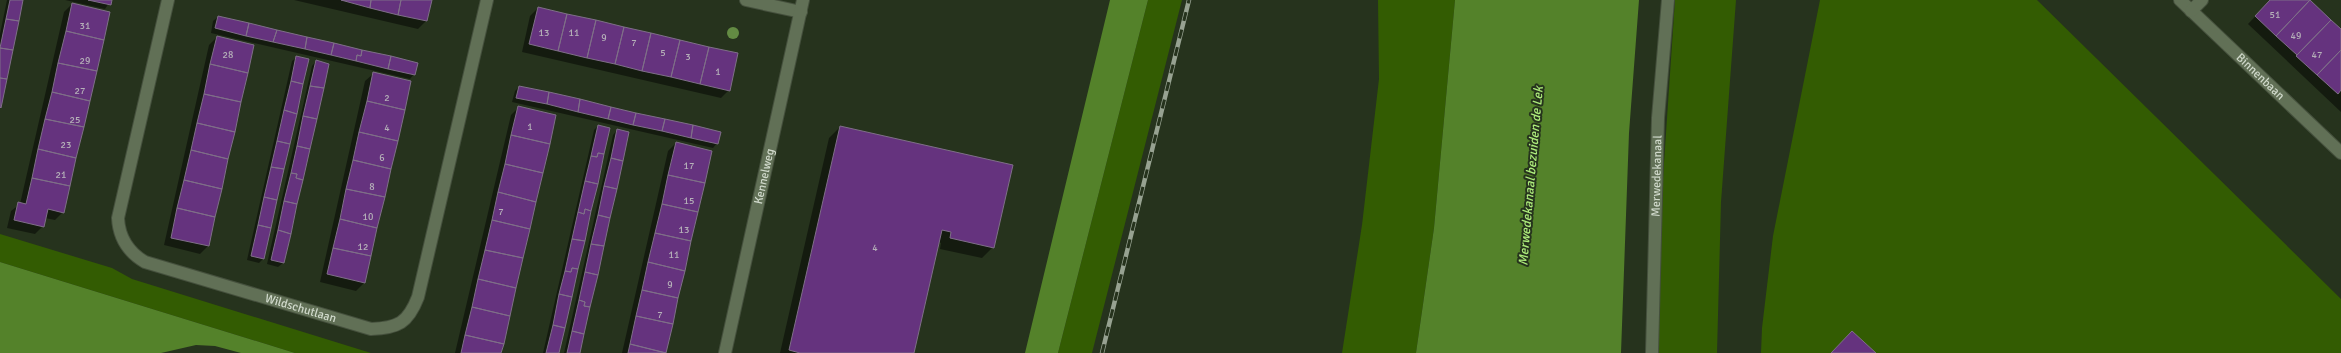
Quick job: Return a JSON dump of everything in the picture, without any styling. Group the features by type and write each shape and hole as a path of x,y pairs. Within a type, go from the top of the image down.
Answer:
{"street":[{"name":"Wildschutlaan","path":"168,0 118,218 119,229 126,245 137,257 145,262 371,329 393,327 400,323 408,317 418,297 487,0"},
{"path":"746,0 801,12"},
{"name":"Kennelweg","path":"725,353 803,0"},
{"name":"Merwedekanaal","path":"1652,353 1658,118 1668,0"},
{"name":"Binnenbaan","path":"2180,0 2341,153"},
{"path":"2191,11 2202,0"}],"shaded area":[{"path":"1148,0 1182,0 1092,353 1058,353"},
{"path":"1378,0 1455,0 1434,228 1416,353 1342,353 1362,225 1379,79"},
{"path":"1675,0 1736,0 1721,202 1717,353 1657,353 1658,252"},
{"path":"1820,0 2037,0 2341,299 2341,353 1761,353 1762,328 1773,236"},
{"path":"0,234 112,268 132,279 371,353 295,353 0,262"}],"water":[{"path":"1110,0 1148,0 1058,353 1025,353"},
{"name":"Merwedekanaal bezuiden de Lek","path":"1455,0 1639,0 1629,133 1621,353 1416,353 1434,228"},
{"path":"0,262 295,353 241,353 215,346 196,345 161,353 0,353"}],"building":[{"path":"10,0 23,0 19,21 6,19"},
{"path":"88,0 112,0 111,5"},
{"path":"341,0 371,0 370,8"},
{"path":"371,0 401,0 398,15 370,8"},
{"path":"401,0 432,0 427,21 398,15"},
{"path":"2270,0 2310,0 2276,36 2255,16"},
{"path":"2310,0 2331,20 2297,55 2276,36"},
{"path":"72,3 110,12 104,40 66,31"},
{"path":"538,7 567,14 558,51 529,44"},
{"path":"567,14 596,20 587,58 558,51"},
{"path":"218,16 249,23 246,36 215,28"},
{"path":"6,19 19,21 13,50 0,48"},
{"path":"596,20 624,27 615,64 587,58"},
{"path":"2331,20 2341,29 2341,50 2317,75 2296,56"},
{"path":"249,23 277,30 273,42 246,36"},
{"path":"624,27 651,33 642,71 615,64"},
{"path":"277,30 307,37 305,49 273,42"},
{"path":"66,31 104,40 97,71 58,63"},
{"path":"651,33 680,40 671,77 642,71"},
{"path":"217,36 254,45 248,73 210,64"},
{"path":"307,37 334,43 331,55 305,49"},
{"path":"680,40 709,47 700,84 671,77"},
{"path":"334,43 362,50 361,56 357,55 356,61 331,55"},
{"path":"709,47 738,53 730,91 700,84"},
{"path":"0,48 13,50 7,79 0,78"},
{"path":"362,50 391,56 388,69 356,61 357,55 361,56"},
{"path":"2341,50 2341,90 2338,94 2317,75"},
{"path":"296,56 309,59 303,84 291,81"},
{"path":"391,56 418,63 415,75 388,69"},
{"path":"316,60 329,64 324,88 310,86"},
{"path":"58,63 97,71 90,101 52,92"},
{"path":"210,64 248,73 241,102 204,94"},
{"path":"373,72 411,81 405,110 367,101"},
{"path":"0,78 7,79 1,108 0,107"},
{"path":"291,81 303,84 297,114 284,110"},
{"path":"310,86 324,88 317,119 303,116"},
{"path":"519,86 549,92 547,104 516,98"},
{"path":"52,92 90,101 84,127 45,119"},
{"path":"549,92 580,99 578,112 547,104"},
{"path":"204,94 241,102 235,132 197,123"},
{"path":"580,99 611,107 608,119 578,112"},
{"path":"367,101 405,110 398,141 359,132"},
{"path":"518,106 556,115 550,144 511,135"},
{"path":"611,107 636,113 633,125 608,119"},
{"path":"284,110 297,114 290,144 277,141"},
{"path":"636,113 665,119 662,131 633,125"},
{"path":"303,116 317,119 310,149 297,146"},
{"path":"45,119 84,127 76,158 38,149"},
{"path":"665,119 693,125 691,138 662,131"},
{"path":"197,123 235,132 228,159 191,150"},
{"path":"598,125 610,128 604,154 598,153 597,157 591,156"},
{"path":"693,125 721,132 718,144 691,138"},
{"path":"840,126 1013,165 994,248 950,238 951,232 942,230 914,353 800,353 789,350"},
{"path":"617,129 629,132 623,161 611,158"},
{"path":"359,132 398,141 391,169 353,160"},
{"path":"511,135 550,144 543,173 505,164"},
{"path":"277,141 290,144 284,169 271,167"},
{"path":"676,142 712,151 705,183 668,175"},
{"path":"297,146 310,149 303,180 296,178 297,174 291,173"},
{"path":"38,149 76,158 70,186 32,178"},
{"path":"191,150 228,159 222,189 184,180"},
{"path":"598,153 604,154 598,184 585,181 591,156 597,157"},
{"path":"611,158 623,161 617,189 604,186"},
{"path":"353,160 391,169 385,197 346,189"},
{"path":"505,164 543,173 536,202 498,192"},
{"path":"271,167 284,169 277,200 264,197"},
{"path":"291,173 297,174 296,178 303,180 297,204 284,201"},
{"path":"668,175 705,183 698,212 662,204"},
{"path":"32,178 70,186 64,213 48,209 44,227 14,220 18,202 26,204"},
{"path":"184,180 222,189 215,217 177,208"},
{"path":"585,181 598,184 591,211 585,209 584,214 578,212"},
{"path":"604,186 617,189 610,218 598,215"},
{"path":"346,189 385,197 377,228 340,219"},
{"path":"498,192 536,202 530,229 492,220"},
{"path":"264,197 277,200 271,228 258,225"},
{"path":"284,201 297,204 291,234 278,230"},
{"path":"662,204 698,212 691,241 655,233"},
{"path":"177,208 215,217 209,246 171,238"},
{"path":"585,209 591,211 585,241 572,239 578,212 584,214"},
{"path":"598,215 610,218 604,246 591,244"},
{"path":"340,219 377,228 371,256 333,248"},
{"path":"492,220 530,229 523,258 485,250"},
{"path":"258,225 271,228 264,259 251,256"},
{"path":"278,230 291,234 284,263 271,260"},
{"path":"655,233 691,241 685,271 648,262"},
{"path":"572,239 585,241 578,269 572,268 571,272 565,271"},
{"path":"591,244 604,246 598,275 585,272"},
{"path":"333,248 371,256 365,283 327,274"},
{"path":"485,250 523,258 516,288 478,279"},
{"path":"648,262 685,271 678,298 642,290"},
{"path":"572,268 578,269 572,297 559,294 565,271 571,272"},
{"path":"585,272 598,275 590,307 584,306 585,302 579,300"},
{"path":"478,279 516,288 510,316 472,307"},
{"path":"642,290 678,298 673,324 636,316"},
{"path":"559,294 572,297 565,328 553,325"},
{"path":"579,300 585,302 584,306 590,307 584,334 572,331"},
{"path":"472,307 510,316 504,344 465,335"},
{"path":"636,316 673,324 666,353 630,344"},
{"path":"553,325 565,328 559,353 546,353"},
{"path":"572,331 584,334 580,353 567,353"},
{"path":"1852,331 1876,353 1831,353"},
{"path":"465,335 504,344 501,353 461,353"},
{"path":"630,344 666,353 628,353"}],"railway":[{"path":"1102,353 1189,0"}]}
